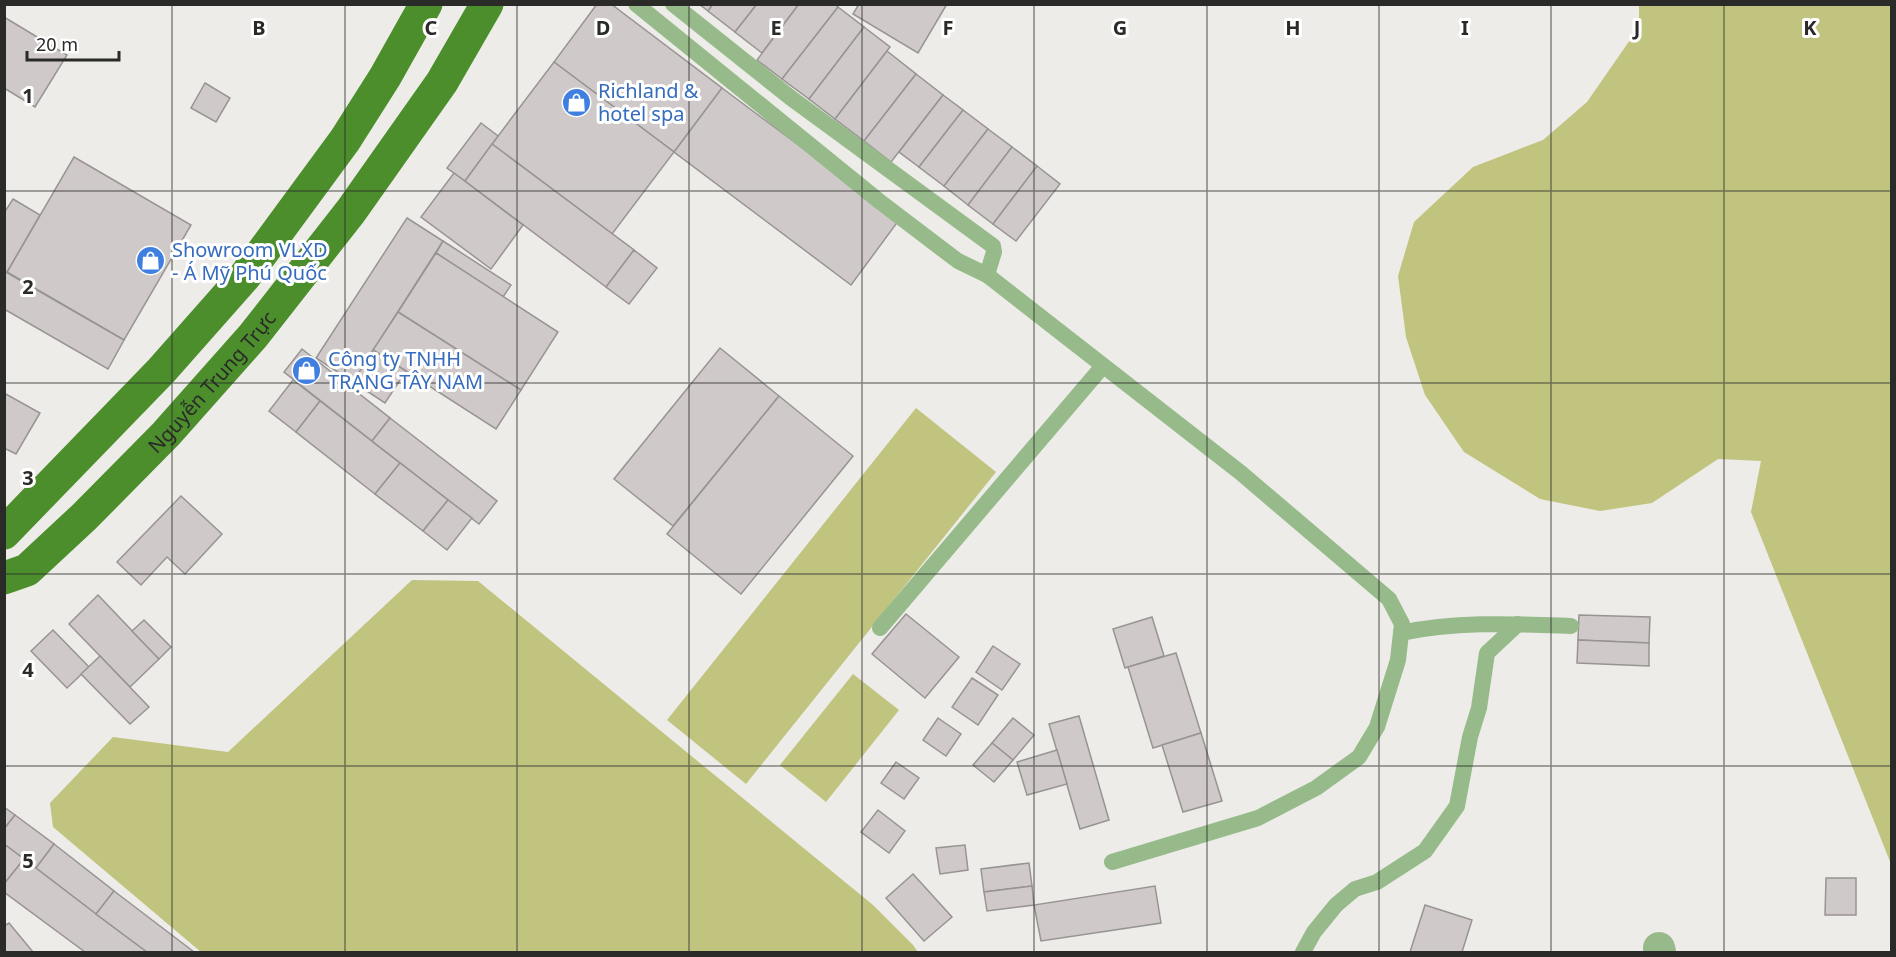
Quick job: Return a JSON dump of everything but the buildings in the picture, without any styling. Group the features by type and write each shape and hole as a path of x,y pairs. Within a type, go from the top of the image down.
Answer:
{"main road":[{"path":"4,533 161,370 245,276 345,140 385,77 426,4"},
{"name":"Nguyễn Trung Trực","path":"4,578 27,570 84,517 166,434 253,336 351,211 442,82 487,4"}],"lane":[{"path":"636,4 879,201 958,261 987,274 1241,473 1389,599 1402,624 1398,660 1377,727 1359,757 1317,788 1258,818 1112,862"},
{"path":"673,4 791,98 993,246 994,252 987,274"},
{"path":"880,628 1103,366"},
{"path":"1401,633 1425,628 1496,623 1571,626"},
{"path":"1303,952 1314,932 1336,905 1355,889 1377,882 1425,851 1456,806 1470,737 1479,708 1487,653 1518,624"}],"green space":[{"path":"1639,5 1891,5 1891,864 1751,512 1761,461 1718,459 1652,503 1600,511 1540,499 1464,452 1425,395 1406,337 1398,276 1414,222 1473,167 1543,140 1587,102 1639,27"},
{"path":"916,408 996,472 746,784 667,720"},
{"path":"412,580 478,581 873,905 918,952 201,952 53,827 50,803 113,737 228,752"},
{"path":"853,674 899,710 826,802 780,765"}],"place":[{"name":"Richland & hotel spa","path":"577,102"},
{"name":"Showroom VLXD - Á Mỹ Phú Quốc","path":"151,260"},
{"name":"Công ty TNHH TRẠNG TÂY NAM","path":"307,370"}]}
